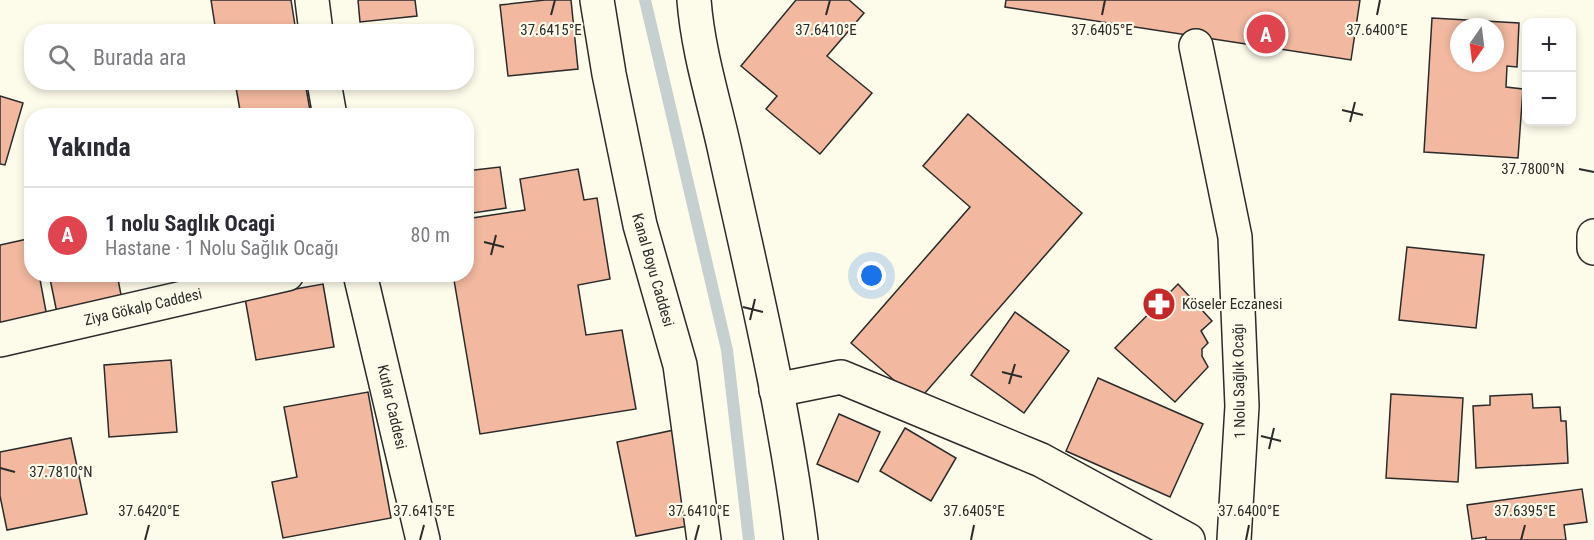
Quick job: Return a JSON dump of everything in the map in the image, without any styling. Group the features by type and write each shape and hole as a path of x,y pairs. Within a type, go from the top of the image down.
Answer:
{"street":[{"path":"312,0 315,24"},
{"name":"Kanal Boyu Caddesi","path":"597,0 609,74 640,225 680,365 700,539"},
{"path":"694,0 696,29 726,153 790,455 801,540"},
{"name":"1 Nolu Sağlık Ocağı","path":"1196,46 1235,237 1242,406 1234,540"},
{"path":"325,90 329,108"},
{"path":"1594,237 1594,248"},
{"name":"Ziya Gökalp Caddesi","path":"0,340 251,282"},
{"name":"Kutlar Caddesi","path":"362,282 423,540"},
{"path":"776,390 841,377 1041,460 1188,540"}],"building":[{"path":"211,0 291,0 295,24 215,24"},
{"path":"358,0 415,0 417,16 360,22"},
{"path":"545,0 571,0 578,69 508,76 500,5"},
{"path":"796,0 849,0 864,13 827,56 872,93 820,154 766,109 777,96 741,66"},
{"path":"1006,0 1360,0 1351,60 1005,7"},
{"path":"1432,18 1450,19 1450,72 1504,72 1504,22 1519,23 1517,67 1507,66 1506,87 1522,89 1518,158 1424,152"},
{"path":"236,90 306,90 310,108 240,108"},
{"path":"0,96 23,103 5,165 0,164"},
{"path":"968,114 1082,213 918,401 851,343 970,207 923,166"},
{"path":"500,167 506,208 474,213 474,170"},
{"path":"578,169 584,200 597,198 610,279 578,285 586,335 622,330 636,409 480,434 454,282 474,282 474,218 525,210 520,179"},
{"path":"24,240 24,282 40,282 47,317 0,326 0,245"},
{"path":"1407,247 1484,255 1476,328 1399,320"},
{"path":"51,282 119,282 122,300 57,313"},
{"path":"323,284 334,347 256,360 245,298"},
{"path":"1178,284 1212,321 1201,331 1208,343 1202,349 1202,356 1208,367 1175,402 1115,348"},
{"path":"1015,312 1069,351 1024,413 971,375"},
{"path":"171,360 177,432 109,437 104,365"},
{"path":"1098,378 1203,424 1170,497 1066,451"},
{"path":"368,392 391,518 283,538 272,482 297,477 284,407"},
{"path":"1391,394 1463,398 1458,482 1386,478"},
{"path":"1532,394 1533,408 1560,407 1561,421 1566,421 1568,463 1476,468 1473,406 1490,405 1490,396"},
{"path":"839,414 880,432 858,482 817,464"},
{"path":"905,428 956,458 931,501 880,471"},
{"path":"674,430 693,525 636,536 617,442"},
{"path":"71,438 87,514 7,530 0,496 0,452"},
{"path":"1582,489 1587,522 1564,525 1566,540 1486,540 1486,537 1472,539 1467,505"}],"waterway":[{"path":"645,0 727,350 749,540"}],"place":[{"name":"1 nolu Saglık Ocagi","path":"1266,34"},
{"name":"Köseler Eczanesi","path":"1159,304"}]}
